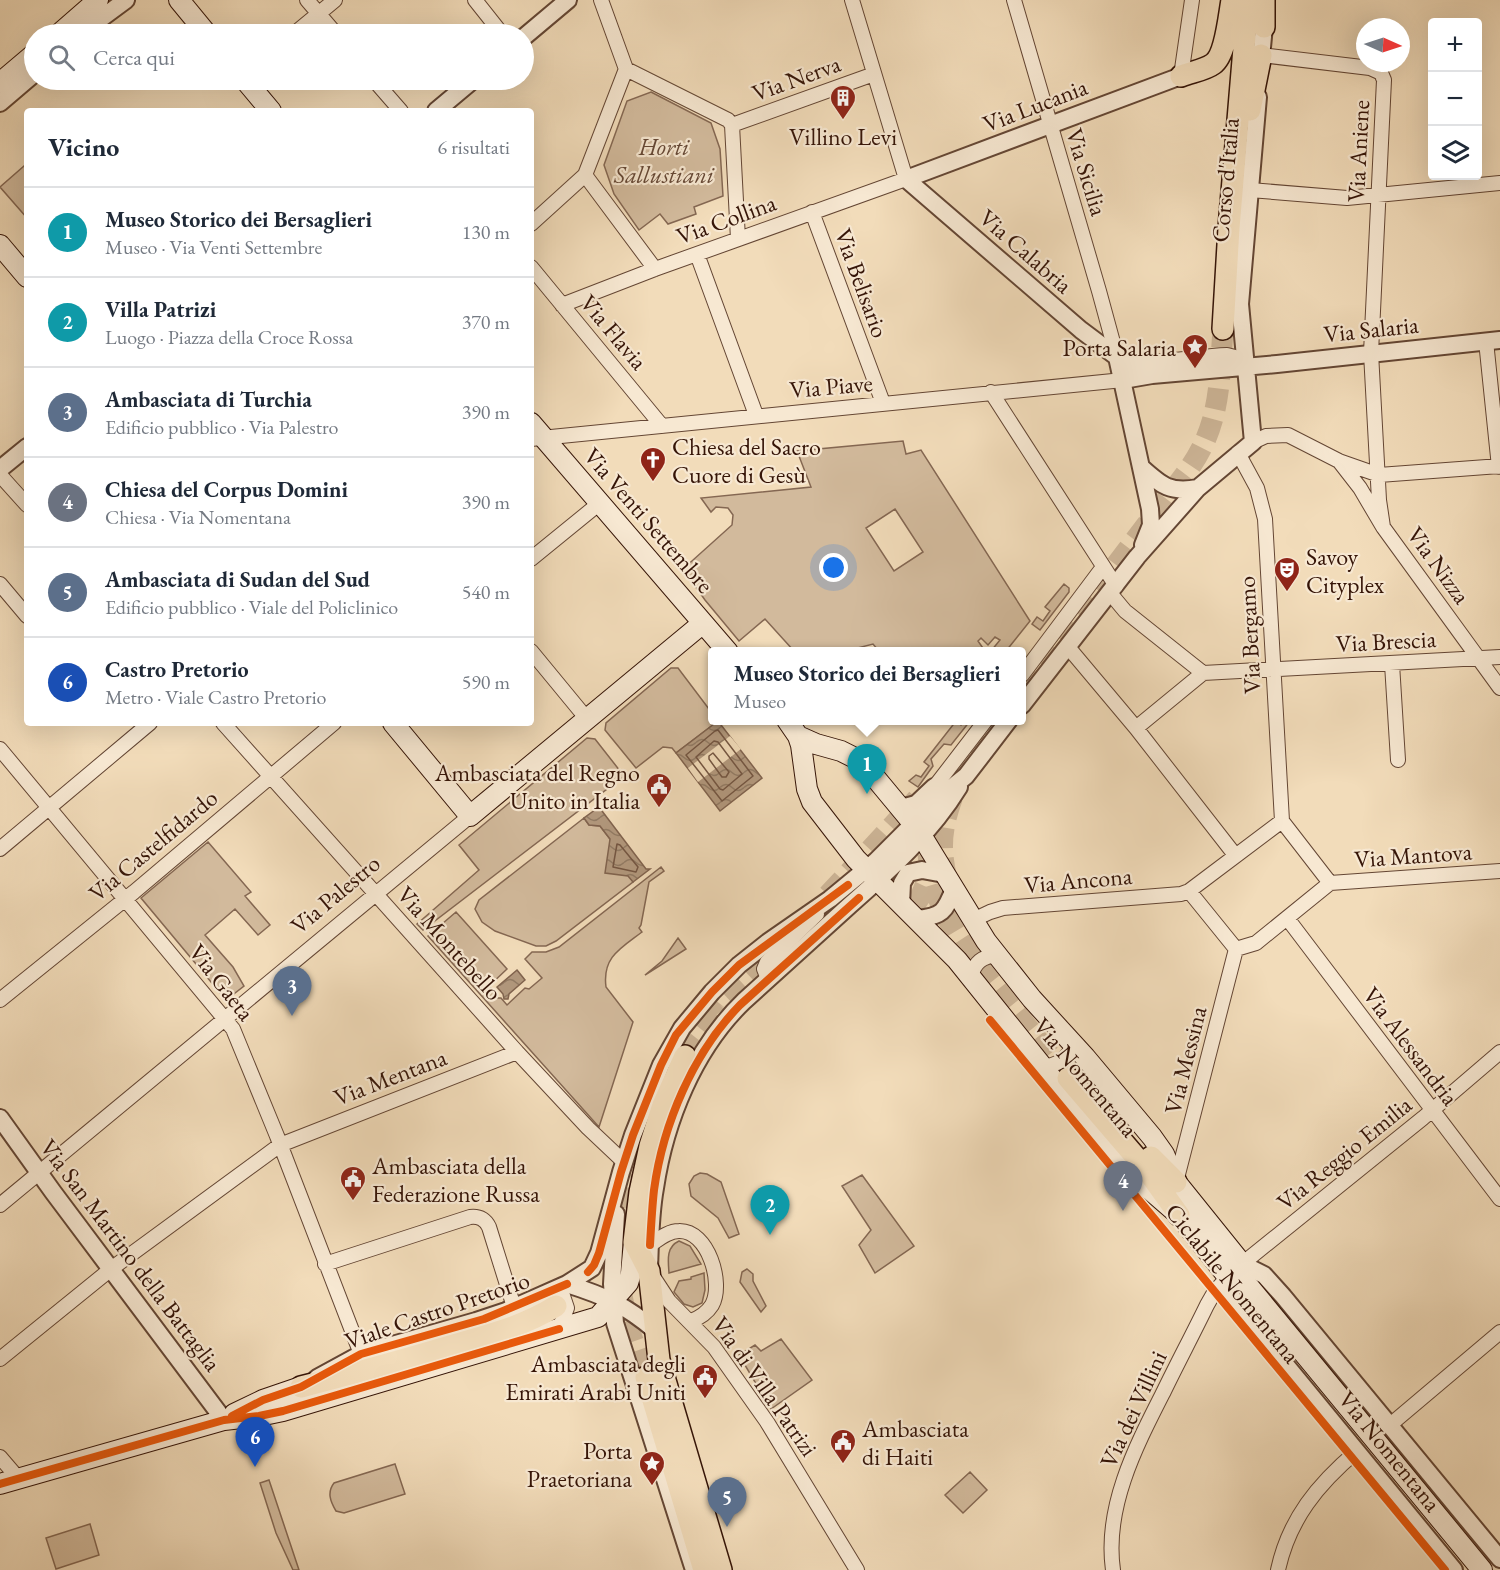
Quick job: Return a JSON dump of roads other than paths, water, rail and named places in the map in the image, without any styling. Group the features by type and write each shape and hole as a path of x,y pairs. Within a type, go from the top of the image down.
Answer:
{"main road":[{"path":"179,0 199,24"},
{"path":"1181,76 1211,66 1217,60 1224,40 1232,0"},
{"name":"Corso d'Italia","path":"1234,192 1237,0"},
{"name":"Corso d'Italia","path":"1234,192 1248,0"},
{"path":"1264,27 1265,0"},
{"path":"70,24 97,2"},
{"path":"1217,328 1234,192 1261,55"},
{"path":"0,83 24,63"},
{"path":"253,90 268,108"},
{"path":"0,245 24,273"},
{"name":"Via Venti Settembre","path":"538,438 601,502 724,647"},
{"name":"Via Palestro","path":"470,816 703,623"},
{"path":"395,726 470,816"},
{"path":"792,728 816,744 841,751 855,758 868,769 901,808"},
{"path":"792,728 803,753 808,796 815,808 872,876 918,919"},
{"name":"Via Nomentana","path":"901,808 918,830 991,948 1032,999 1152,1137 1164,1154 1176,1182 1239,1275 1482,1570"},
{"name":"Via Nomentana","path":"918,919 971,976 1042,1067 1134,1174 1239,1275"},
{"path":"684,1055 663,1105 650,1146 640,1192 641,1255 656,1331 658,1355 647,1376 704,1570"},
{"path":"1176,1182 1073,1074 1179,1215"},
{"path":"607,1320 612,1300 628,1283 641,1255"},
{"path":"301,1387 510,1329 533,1319 561,1292"},
{"name":"Viale Castro Pretorio","path":"9,1481 224,1420 259,1416 283,1410 559,1329 607,1320"},
{"path":"647,1376 721,1570"},
{"name":"Viale Castro Pretorio","path":"224,1420 263,1400 301,1387"}],"street":[{"path":"94,24 126,0"},
{"path":"307,0 328,24"},
{"path":"306,24 335,0"},
{"path":"475,0 494,24"},
{"path":"534,29 568,0"},
{"path":"534,221 585,175 626,69 602,0"},
{"path":"852,0 906,179"},
{"name":"Via Sicilia","path":"1014,0 1117,357"},
{"path":"1181,76 1192,0"},
{"path":"1261,55 1264,27"},
{"name":"Via Aniene","path":"1261,55 1370,68 1381,73 1385,83 1377,196 1371,353 1379,476"},
{"path":"626,69 728,120 732,125 738,239"},
{"name":"Via Nerva","path":"732,125 874,74"},
{"name":"Via Lucania","path":"906,179 1181,76"},
{"path":"0,103 24,83"},
{"path":"383,90 398,108"},
{"path":"440,108 461,90"},
{"path":"585,175 656,268"},
{"name":"Via Collina","path":"562,305 656,268 906,179"},
{"name":"Via Calabria","path":"906,179 1081,330 1117,357"},
{"path":"1234,192 1335,198 1377,196 1500,183"},
{"name":"Corso d'Italia","path":"1234,192 1242,334 1253,442"},
{"name":"Via Belisario","path":"812,212 883,403"},
{"path":"697,254 756,415"},
{"name":"Via Flavia","path":"534,271 662,426"},
{"path":"1081,330 1096,326 1106,314"},
{"path":"1379,476 1500,466 1493,340"},
{"name":"Via Salaria","path":"1123,380 1152,375 1493,340"},
{"path":"1117,357 1131,361 1145,361 1227,355 1235,357 1246,365"},
{"path":"1117,357 1142,468 1151,520 1149,531 1137,557"},
{"path":"1123,380 1145,361"},
{"name":"Via Piave","path":"538,438 1123,380"},
{"path":"991,392 1103,567 1125,611 1203,673 1136,728"},
{"name":"Via Nizza","path":"1253,442 1270,435 1288,435 1339,461 1379,476 1379,500 1383,527"},
{"path":"1026,700 1137,557 1198,488 1253,442"},
{"path":"0,470 24,450"},
{"name":"Via Bergamo","path":"1238,453 1256,486 1263,507 1282,821"},
{"name":"Via Nizza","path":"1339,461 1360,488 1383,527 1500,688"},
{"path":"1142,468 1157,482 1170,489 1198,488"},
{"path":"0,476 24,502"},
{"path":"534,557 601,502"},
{"path":"1026,670 1103,567"},
{"path":"0,584 24,612"},
{"path":"1068,647 1136,728 1235,855"},
{"path":"534,655 587,719"},
{"name":"Via Brescia","path":"1203,673 1500,657"},
{"path":"1392,663 1398,760"},
{"path":"901,808 917,803 936,785 982,725"},
{"path":"612,1300 615,1192 648,1094 684,1055 724,1023 768,979 859,898 872,876 918,830 946,808 966,776 1005,725"},
{"path":"0,849 146,726"},
{"name":"Via Montebello","path":"226,726 517,1052 588,1128 624,1162"},
{"name":"Via Castelfidardo","path":"0,1000 125,899 330,726"},
{"name":"Via Gaeta","path":"0,748 225,1018 237,1038 361,1354"},
{"path":"936,785 966,776"},
{"name":"Via Palestro","path":"0,1205 470,816"},
{"path":"1282,821 1330,883 1251,946 1236,949 1189,891 1235,855 1282,821"},
{"path":"901,904 902,883 908,873 922,870 949,882 943,912 918,919"},
{"name":"Via Mantova","path":"1330,883 1500,871"},
{"path":"684,1055 695,1012 739,965 830,899 872,876"},
{"name":"Via Ancona","path":"973,920 1003,908 1181,894 1189,891"},
{"path":"768,979 764,969 767,962 830,899"},
{"name":"Via Alessandria","path":"1287,918 1431,1111 1500,1199"},
{"path":"971,976 978,962 991,948"},
{"name":"Via Messina","path":"1176,1182 1236,949"},
{"path":"1042,1067 1054,1065 1063,1060 1074,1045"},
{"name":"Via Mentana","path":"0,1359 111,1269 280,1145 517,1052"},
{"name":"Via Reggio Emilia","path":"1239,1275 1500,1052"},
{"name":"Via San Martino della Battaglia","path":"0,1118 224,1420"},
{"name":"Viale Castro Pretorio","path":"301,1387 361,1354 484,1319 561,1292 594,1265 615,1192"},
{"path":"326,1264 470,1217 478,1217 485,1220 489,1227 514,1307"},
{"path":"680,1231 693,1235 706,1250 717,1280 715,1297 708,1310 690,1321 669,1301 641,1255 666,1234 680,1231"},
{"name":"Via Nomentana","path":"1455,1570 1235,1303 1229,1291 1239,1275 1255,1269 1268,1279 1500,1559"},
{"name":"Via dei Villini","path":"1113,1570 1111,1547 1113,1522 1121,1489 1134,1454 1215,1291 1239,1275"},
{"path":"559,1329 567,1308 561,1292 612,1300 638,1316 656,1331"},
{"path":"607,1320 647,1376 694,1570"},
{"name":"Via di Villa Patrizi","path":"690,1321 714,1347 767,1422 857,1570"},
{"path":"1390,1425 1500,1332"},
{"path":"1276,1570 1293,1528 1308,1500 1357,1451"},
{"path":"0,1456 9,1481"}],"water":[{"path":"713,725 721,725 762,778 720,811 676,753"},
{"path":"599,807 646,869 650,869 633,882 628,876 605,873 610,839 600,826 589,825 584,818"},
{"path":"517,970 525,980 509,994 508,999 504,999 497,987"}],"tunnel":[{"path":"1026,683 1197,456 1206,438 1216,404 1223,329"},
{"path":"930,799 965,762 993,725"},
{"path":"947,879 942,846 946,817 953,796"},
{"path":"828,895 917,799"},
{"path":"928,854 937,894 966,949 1068,1078"},
{"path":"881,886 890,886 915,893 944,913"},
{"path":"701,1015 782,940"},
{"path":"685,1056 724,1007"},
{"path":"621,1239 628,1174"},
{"path":"621,1291 629,1329 646,1377"}],"place":[{"name":"Villino Levi","path":"843,121"},
{"name":"Porta Salaria","path":"1195,370"},
{"name":"Chiesa del Sacro Cuore di Gesù","path":"653,483"},
{"name":"Savoy Cityplex","path":"1287,593"},
{"name":"Museo Storico dei Bersaglieri","path":"867,794"},
{"name":"Ambasciata del Regno Unito in Italia","path":"659,809"},
{"name":"Ambasciata di Turchia","path":"292,1016"},
{"name":"Ambasciata della Federazione Russa","path":"353,1202"},
{"name":"Chiesa del Corpus Domini","path":"1123,1211"},
{"name":"Villa Patrizi","path":"770,1235"},
{"name":"Ambasciata degli Emirati Arabi Uniti","path":"705,1400"},
{"name":"Ambasciata di Haiti","path":"843,1465"},
{"name":"Castro Pretorio","path":"255,1467"},
{"name":"Porta Praetoriana","path":"652,1487"},
{"name":"Ambasciata di Sudan del Sud","path":"727,1527"}],"park label":[{"name":"Horti Sallustiani","path":"664,160"}]}
